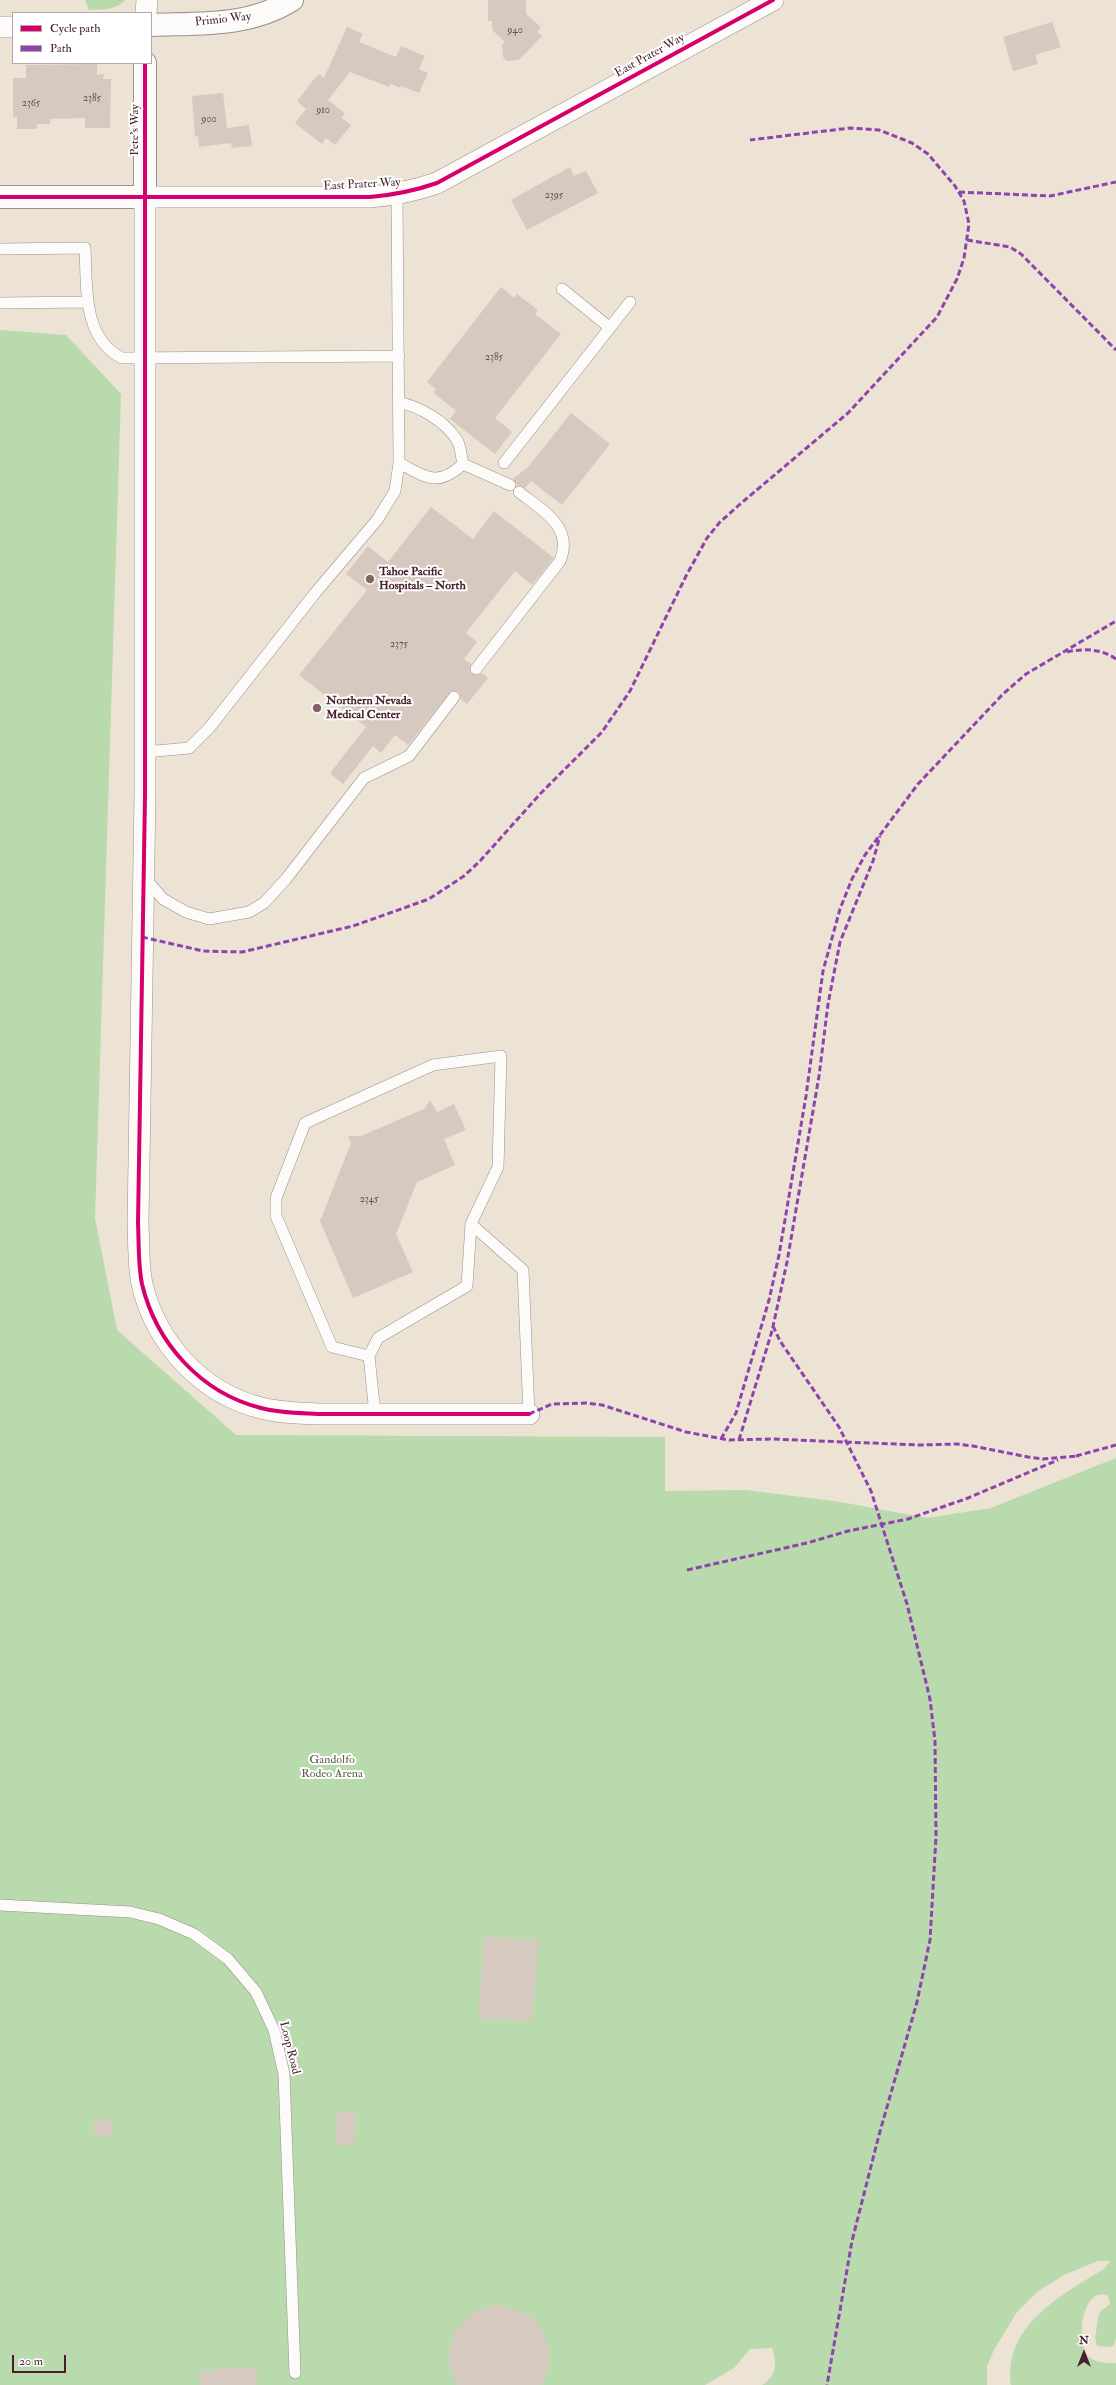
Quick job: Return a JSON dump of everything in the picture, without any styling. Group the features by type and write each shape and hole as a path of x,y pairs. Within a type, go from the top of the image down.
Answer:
{"street":[{"path":"146,12 147,0"},
{"name":"Primio Way","path":"152,25 246,20 267,13 292,0"},
{"name":"East Prater Way","path":"0,198 397,195 437,183 773,0"},
{"path":"0,27 12,27"},
{"name":"Pete's Way","path":"145,64 145,197"},
{"path":"145,197 145,752 138,1223 142,1283 148,1307 158,1329 188,1368 208,1384 233,1399 260,1408 288,1413 529,1414"}],"lane":[{"path":"145,752 189,748 210,727 316,592 377,520 395,491 399,463 397,195"},
{"path":"0,249 85,248 90,318 110,352 122,358 399,356"},
{"path":"562,289 609,327"},
{"path":"0,303 88,302"},
{"path":"504,463 630,302"},
{"path":"398,402 417,407 444,425 458,441 463,464"},
{"path":"399,463 431,479 450,476 463,464"},
{"path":"463,464 495,475 510,485"},
{"path":"476,669 560,561 565,550 561,530 553,519 520,492"},
{"path":"143,876 163,898 186,912 209,919 249,912 264,903 286,879 364,778 409,756 454,697"},
{"path":"370,1356 332,1347 276,1216 276,1198 305,1123 433,1065 501,1056 498,1167 471,1224 467,1286 378,1338 370,1356 375,1414"},
{"path":"471,1224 523,1270 529,1414"},
{"name":"Loop Road","path":"0,1904 130,1912 159,1919 194,1934 228,1959 256,1992 274,2030 284,2074 295,2372"}],"green space":[{"path":"85,0 125,0 113,8 89,10"},
{"name":"Gandolfo Rodeo Arena","path":"0,330 66,335 121,394 95,1218 117,1330 236,1435 665,1437 665,1491 745,1490 841,1502 927,1518 991,1508 1116,1458 1116,2338 1114,2345 1110,2347 1097,2346 1095,2338 1099,2313 1110,2304 1108,2296 1099,2295 1092,2299 1086,2307 1083,2318 1082,2342 1085,2351 1092,2359 1098,2362 1116,2363 1116,2385 1011,2385 1011,2364 1016,2346 1026,2329 1038,2315 1054,2302 1070,2290 1104,2269 1110,2261 1098,2261 1066,2274 1038,2291 1017,2312 994,2350 987,2366 987,2385 762,2385 771,2378 773,2373 775,2359 772,2348 750,2349 734,2368 705,2385 0,2385"}],"building":[{"path":"488,0 526,0 526,14 541,27 537,32 542,36 519,60 507,61 503,57 502,45 505,42 492,30 492,21 488,21"},
{"path":"1052,22 1061,47 1035,55 1038,64 1013,71 1003,37"},
{"path":"347,27 363,34 359,42 396,57 401,46 425,56 419,69 428,73 419,93 391,84 389,87 350,72 328,100 345,113 342,118 351,125 335,145 326,138 322,144 295,123 306,109 297,101 319,74 324,78"},
{"path":"97,64 97,75 104,74 103,79 111,79 110,128 85,128 85,118 50,119 50,124 37,124 37,129 17,129 17,117 13,117 13,78 26,78 26,65"},
{"path":"223,93 227,128 249,125 252,146 232,148 231,143 199,147 198,136 195,137 192,96"},
{"path":"570,167 574,176 586,171 598,193 527,230 511,200"},
{"path":"501,287 514,298 517,294 538,310 535,314 561,334 495,418 512,432 495,454 450,419 456,411 434,393 436,389 427,382"},
{"path":"571,413 610,444 562,505 531,481 525,488 517,485 513,479 529,466"},
{"name":"Northern Nevada Medical Center","path":"431,507 473,539 494,511 554,558 532,585 515,571 466,633 477,642 464,659 471,664 470,672 475,676 482,673 488,678 467,704 461,699 459,692 451,691 408,745 395,735 381,753 373,746 343,784 330,773 366,727 299,675 367,590 346,574 368,546 388,562"},
{"path":"430,1100 437,1112 454,1104 466,1130 444,1139 455,1165 417,1182 396,1234 413,1272 353,1298 320,1221 351,1143 348,1136 361,1136 424,1109"},
{"path":"484,1937 539,1940 532,2021 478,2018"},
{"path":"337,2111 355,2112 354,2146 336,2145"},
{"path":"94,2119 112,2119 112,2136 94,2136"},
{"path":"499,2305 524,2312 532,2316 543,2330 550,2355 547,2373 541,2385 457,2385 452,2374 448,2356 455,2331 473,2312"},
{"path":"219,2367 257,2368 257,2385 200,2385 200,2371 219,2371"}],"marked path":[{"path":"142,937 203,951 242,952 353,926 429,899 464,876 480,861 541,793 602,732 630,691 686,576 707,538 720,522 848,413 937,317 957,279 964,258 969,224 964,201 955,186 928,154 912,143 879,130 850,128 750,140"},
{"path":"959,192 1050,196 1116,182"},
{"path":"967,240 1010,247 1021,254 1116,350"},
{"path":"721,1439 736,1413 769,1300 779,1255 806,1096 823,971 840,909 852,879 865,855 918,784 1003,694 1026,674 1116,621"},
{"path":"1067,652 1093,650 1105,653 1116,659"},
{"path":"739,1440 772,1331 787,1262 819,1076 828,1004 840,942 873,861 880,836"},
{"path":"773,1326 780,1341 839,1427 871,1491 907,1604 930,1699 935,1741 936,1837 930,1940 917,2002 879,2135 852,2241 827,2385"},
{"path":"529,1414 552,1404 586,1403 602,1405 686,1432 729,1440 771,1439 919,1445 957,1444 1043,1459 1079,1456"},
{"path":"1076,1456 1116,1445"},
{"path":"687,1570 807,1543 848,1531 908,1519 968,1498 1058,1460"}],"cycle path":[{"path":"0,197 370,197 396,194 412,190 437,183 773,0"},
{"path":"145,64 145,795 138,1223 139,1262 142,1284 149,1306 158,1326 170,1345 184,1362 201,1378 219,1391 239,1401 275,1411 318,1414 529,1414"}],"place":[{"name":"Tahoe Pacific Hospitals – North","path":"370,579"},
{"name":"Northern Nevada Medical Center","path":"317,708"}]}
